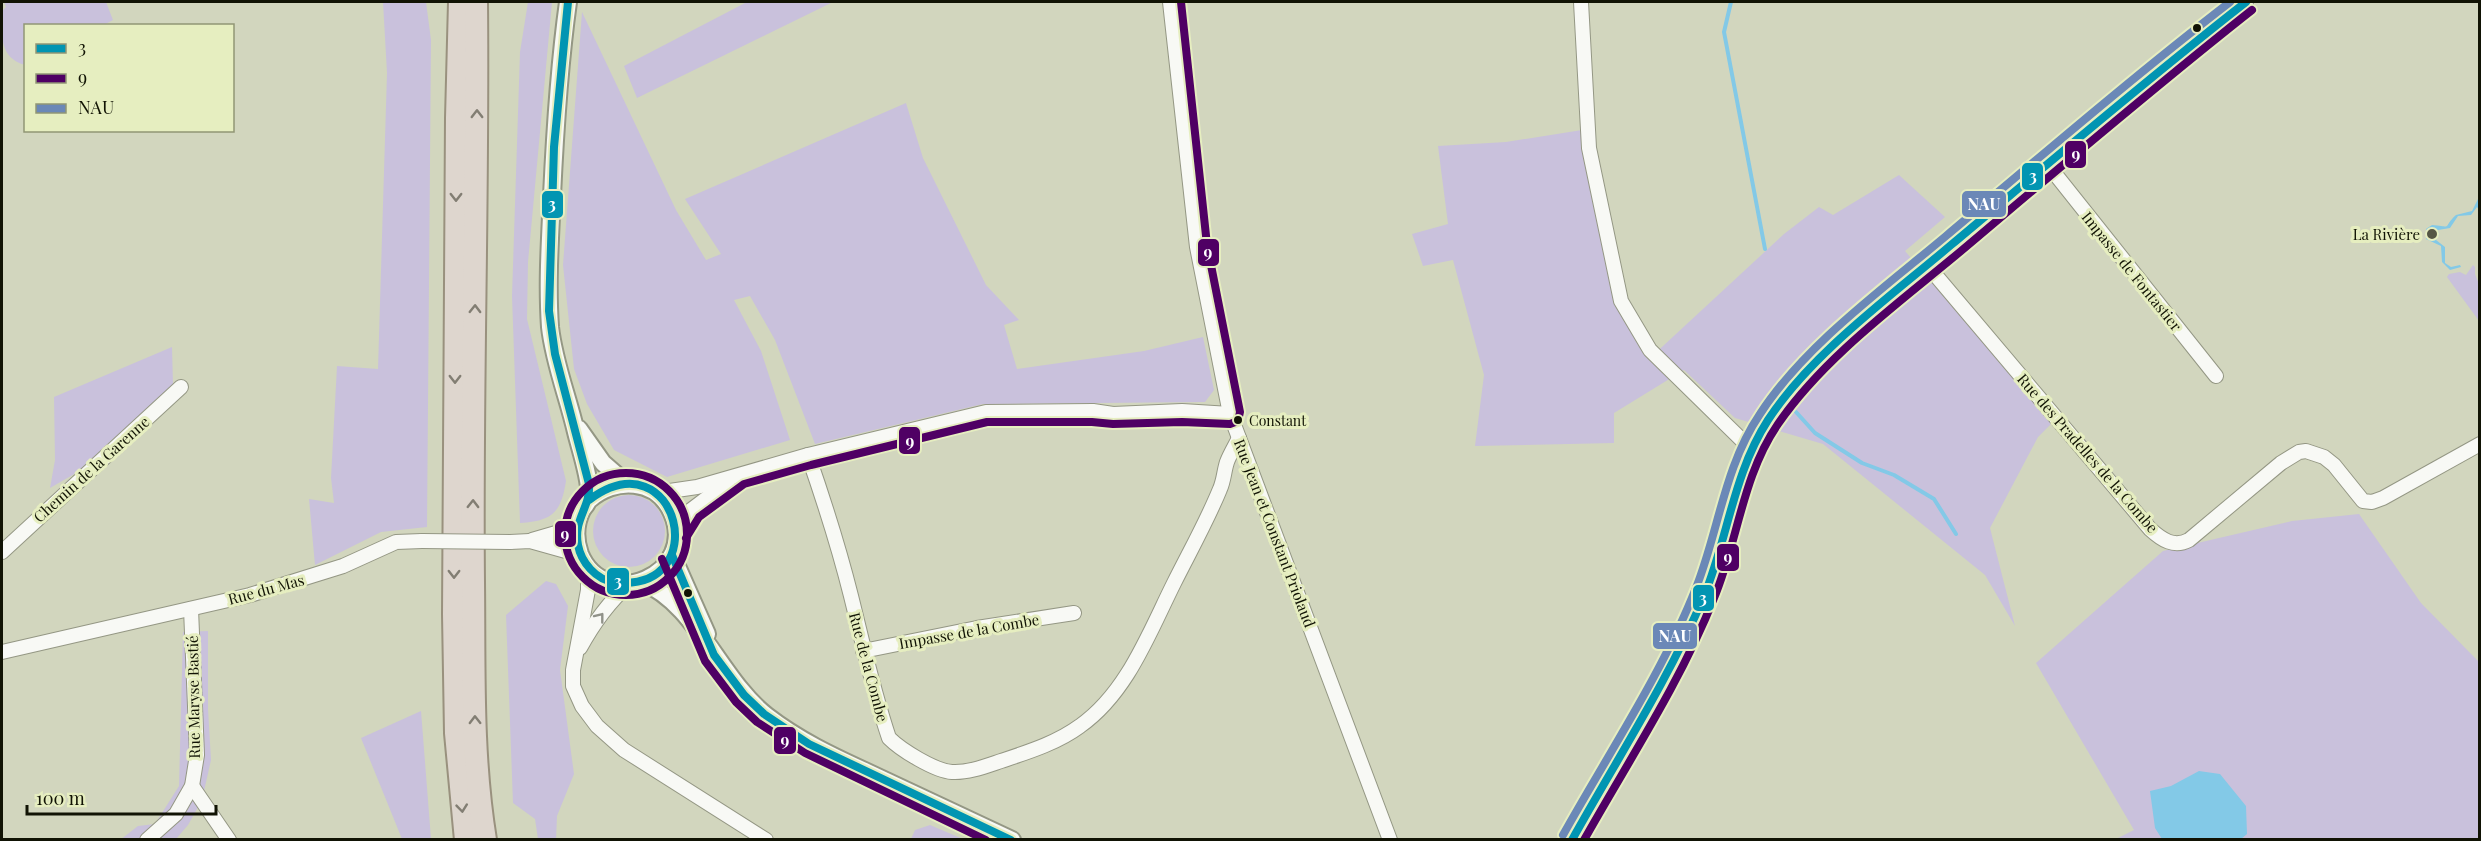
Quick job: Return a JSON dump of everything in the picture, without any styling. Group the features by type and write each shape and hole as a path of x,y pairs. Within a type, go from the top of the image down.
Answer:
{"highway":[{"path":"449,2 457,118"},
{"path":"460,2 457,118 454,673 458,776 466,840"},
{"path":"476,2 472,518 475,729 485,840"},
{"path":"477,71 486,42 490,2"}],"street":[{"path":"568,2 553,172 549,303 555,357 574,423 589,500"},
{"name":"Rue Jean et Constant Priolaud","path":"1170,2 1197,247 1230,414 1390,840"},
{"path":"1581,2 1589,148 1621,301 1650,350 1751,449"},
{"path":"1572,840 1698,612 1715,566 1751,449 1776,411 1813,367 1868,315 2169,63 2246,2"},
{"name":"Impasse de Fontastier","path":"2048,165 2216,376"},
{"name":"Rue des Pradelles de la Combe","path":"1927,265 2150,529 2170,543 2183,543 2189,540 2281,463 2299,452 2316,453 2325,457 2363,501 2372,502 2480,444"},
{"name":"Chemin de la Garenne","path":"2,552 181,387"},
{"path":"656,493 697,487 808,455 986,412 1093,411 1113,414 1182,411 1230,414"},
{"path":"574,423 603,463 627,484"},
{"name":"Rue de la Combe","path":"808,455 829,518 863,651 889,738 897,746 930,764 949,772 960,772 1024,753 1060,738 1080,726 1106,704 1125,677 1204,525 1222,485 1227,462 1239,438"},
{"path":"576,655 592,627 619,593 660,572 672,555 677,533 691,510 707,496 740,474"},
{"path":"677,533 671,511 656,493 647,488 627,484 606,488 589,500 578,520 576,532 584,561 588,590 580,621 573,686 582,706 597,726 624,750 766,840"},
{"name":"Rue du Mas","path":"2,652 250,595 320,574 396,542 530,541 556,532 578,520"},
{"name":"Rue du Mas","path":"530,541 584,561"},
{"path":"672,555 714,655"},
{"path":"584,561 607,580 635,583 662,592 674,602 752,704 776,723 809,744 1012,840"},
{"name":"Rue Maryse Bastié","path":"147,840 176,814 192,786 197,755 191,609"},
{"name":"Impasse de la Combe","path":"863,651 977,628 1074,613"},
{"path":"192,786 229,840"}],"shaded area":[{"path":"4,2 106,2 113,20 106,24 24,24 24,65 11,57 4,45 2,11 6,7"},
{"path":"383,2 426,2 431,40 427,527 381,532 315,565 309,499 334,503 331,478 337,366 378,369 387,73"},
{"path":"528,2 552,2 528,262 527,319 566,481 561,501 553,513 540,520 520,523 512,296 520,52"},
{"path":"747,2 833,2 637,98 624,66"},
{"path":"582,12 676,210 706,260 721,254 685,199 906,103 923,158 986,285 1019,320 1004,325 1017,369 1144,351 1203,337 1214,390 1205,402 983,404 815,444 775,340 750,296 734,300 761,351 790,440 667,477 614,450 587,404 574,369 563,265"},
{"path":"1582,130 1613,298 1649,359 1784,234 1819,207 1833,215 1899,175 1945,217 1905,251 2052,423 2038,437 1990,528 2015,626 1985,575 1823,444 1735,418 1684,370 1614,413 1614,443 1475,446 1484,375 1453,260 1423,266 1412,234 1448,224 1438,146 1506,142"},
{"path":"2473,265 2479,284 2479,321 2447,277 2449,274 2460,272 2466,275"},
{"path":"172,347 173,385 76,473 50,488 55,460 54,397"},
{"path":"636,495 655,505 663,517 665,531 663,545 655,557 643,565 622,567 603,557 595,545 593,524 603,505 615,497"},
{"path":"2359,514 2421,603 2479,662 2479,839 2116,839 2134,830 2036,663 2163,551 2292,521"},
{"path":"546,581 556,584 568,606 560,670 574,774 557,816 556,840 538,839 535,819 513,803 506,615"},
{"path":"208,631 208,709 211,760 202,800 188,825 176,839 120,840 138,826 155,824 179,786 183,632"},
{"path":"421,711 431,839 402,839 361,738"},
{"path":"930,825 963,839 911,839 915,830"}],"water":[{"name":"La Rivière","path":"2479,197 2479,210 2477,207 2471,215 2458,216 2450,228 2438,230 2439,235 2436,240 2445,247 2445,263 2451,267 2460,265 2461,267 2450,270 2442,262 2441,246 2426,239 2426,229 2432,225 2447,226 2456,215 2472,211"},
{"path":"2199,771 2220,774 2246,806 2247,834 2241,839 2162,839 2155,828 2150,791 2171,786"}],"waterway":[{"path":"1731,2 1724,32 1765,249"},
{"path":"1796,412 1815,433 1862,463 1894,475 1934,499 1956,534"}],"transit line":[{"name":"3","path":"568,2 554,147 549,311 555,354 589,484 589,492 578,528 578,545 582,558 590,569 607,581 646,579 666,565 674,544 673,521 663,500 645,487 620,485 589,500"},
{"name":"9","path":"686,538 699,517 744,484 811,465 987,422 1230,424 1238,421 1240,412 1207,245 1181,2"},
{"name":"NAU","path":"1563,835 1634,713 1683,619 1704,566 1738,455 1760,414 1778,389 1846,319 2122,88 2230,2"},
{"name":"3","path":"1572,840 1675,659 1690,628 1712,574 1747,462 1768,420 1786,396 1829,349 1878,305 2246,2"},
{"name":"9","path":"1584,840 1686,660 1722,576 1756,465 1778,424 1797,399 1817,376 1888,311 2252,10"},
{"name":"9","path":"626,473 649,478 669,491 682,511 687,534 682,557 669,577 649,590 626,595 603,590 583,577 570,557 565,534 570,511 583,491 603,478 626,473"},
{"name":"3","path":"672,555 714,655 744,695 764,714 809,744 1011,840"},
{"name":"9","path":"662,559 705,661 736,702 757,722 805,753 986,840"}],"place":[{"name":"La Rivière","path":"2432,234"},
{"name":"Constant","path":"1238,420"}]}
